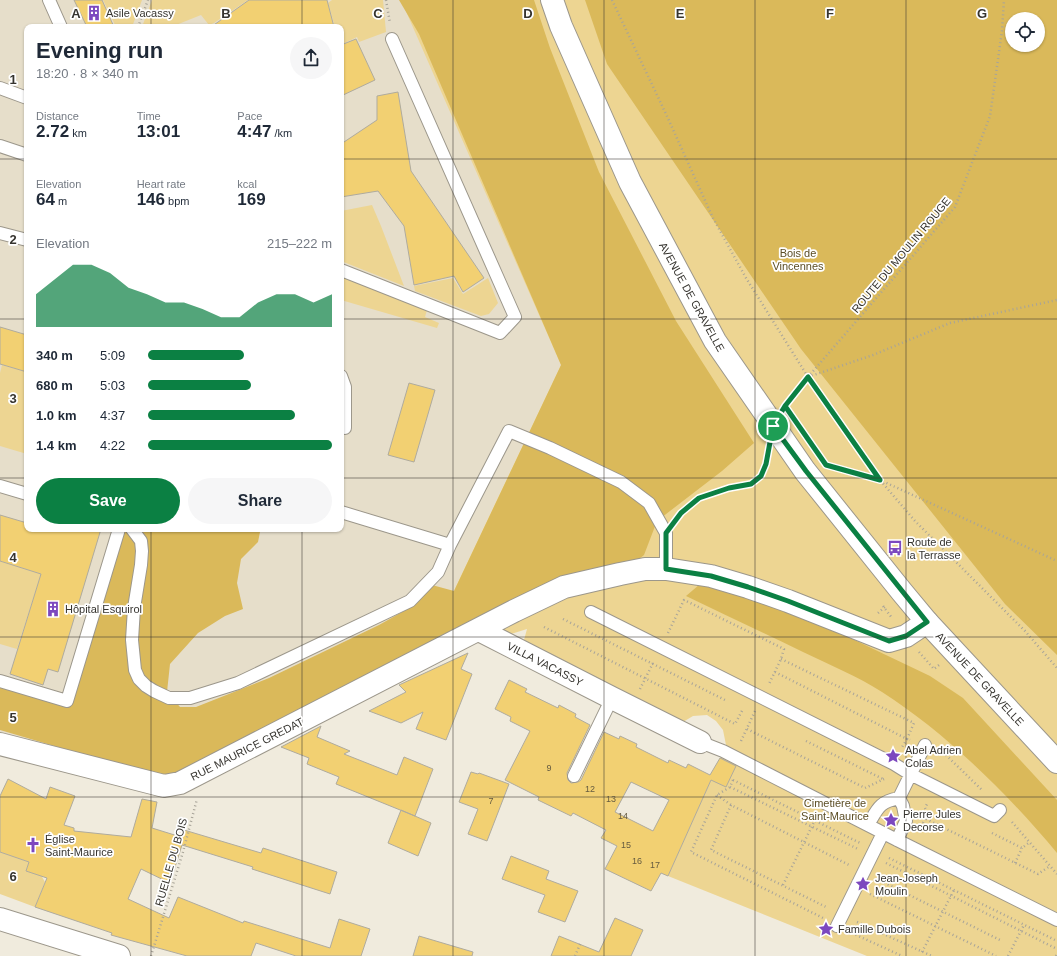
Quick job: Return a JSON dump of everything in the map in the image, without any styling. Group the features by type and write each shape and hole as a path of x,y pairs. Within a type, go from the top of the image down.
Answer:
{"street":[{"name":"AVENUE DE GRAVELLE","path":"552,0 561,26 630,182 715,341 773,426 806,471 927,622 1057,762"},
{"path":"479,630 564,587 626,573 666,569 711,576 748,587 788,601 889,641 906,636 927,622"},
{"name":"VILLA VACASSY","path":"479,630 700,742"},
{"name":"RUE MAURICE GREDAT","path":"0,744 164,786 180,784 200,772 479,630"},
{"path":"0,919 119,956"}],"lane":[{"path":"49,0 60,24"},
{"path":"344,271 500,333 515,317 392,39"},
{"path":"0,88 24,97"},
{"path":"0,146 24,154"},
{"path":"0,233 24,239"},
{"path":"344,384 345,428"},
{"path":"134,532 141,541 142,551 134,608 132,640 135,670 139,679 146,686 169,698 177,699 190,698 238,683 410,601 438,572 450,545 509,431 550,448 621,482 649,503 666,533 666,569"},
{"path":"0,486 24,493"},
{"path":"344,513 450,545"},
{"path":"0,681 67,701 118,532"},
{"path":"591,612 894,764 910,774 994,816 1000,810"},
{"path":"574,776 612,698"},
{"path":"700,742 724,750 897,840 1057,920"},
{"path":"899,798 925,745"},
{"path":"868,825 878,807 887,800 899,798"},
{"path":"897,840 906,822 903,806 899,798"},
{"path":"840,921 883,832"}],"path":[{"path":"139,24 148,0"},
{"path":"386,0 392,39"},
{"path":"612,0 713,218 746,278 808,377 880,480 915,521 1025,631 1057,668"},
{"name":"ROUTE DU MOULIN ROUGE","path":"781,400 785,406 808,377 955,207 990,116 1002,31 1004,0"},
{"path":"808,377 874,355 950,323 1057,300"},
{"path":"666,533 681,513 699,498 729,488 751,484 761,476 766,464 773,426"},
{"path":"831,471 826,465 880,480 1057,561"},
{"path":"684,600 784,649"},
{"path":"878,613 890,603"},
{"path":"564,619 729,702"},
{"path":"544,627 735,724 743,709"},
{"name":"AVENUE DE GRAVELLE","path":"919,651 934,669 942,662"},
{"path":"747,729 866,788 888,776 894,770 894,764 907,739 774,672"},
{"path":"736,705 761,717"},
{"path":"801,738 883,779"},
{"path":"743,761 730,787 717,795 691,852 840,921 932,956"},
{"name":"RUELLE DU BOIS","path":"152,956 197,804 200,772"},
{"path":"733,780 815,820 951,896 1057,949"},
{"path":"730,787 812,827 954,890 1057,941"},
{"path":"919,822 923,824 926,819 928,814 925,808 928,802 935,805"},
{"path":"731,805 711,850 783,885 840,921 902,956"},
{"path":"926,819 1038,874 1050,866"},
{"path":"783,885 815,820"},
{"path":"988,832 1022,848"},
{"path":"1015,863 1022,848 1030,842"},
{"path":"922,952 954,890"},
{"path":"868,892 996,956"},
{"path":"1008,956 1024,925"},
{"path":"575,956 581,942"}],"shaded area":[{"path":"0,0 404,0 561,365 431,639 174,774 0,735"}],"green space":[{"path":"103,0 142,0 133,24 115,24"},
{"path":"152,0 248,0 212,24 208,24 201,15 178,24 143,24"},
{"path":"332,0 383,0 386,32 359,42 357,37 344,44 344,24 334,24 328,3"},
{"path":"399,0 534,0 550,48 599,172 676,321 754,443 722,471 657,521 644,555 620,574 564,587 180,783 0,730 0,685 71,705 124,532 260,532 258,542 241,559 237,583 243,609 225,616 198,633 170,664 167,692 180,707 196,707 269,678 379,625 411,607 432,585 454,591 561,365 419,34"},
{"name":"Bois de Vincennes","path":"401,0 1057,0 1057,956 867,956 668,876 726,745 723,730 716,721 707,715 693,716 683,722 524,640 527,629 511,634 431,639 561,365"},
{"path":"585,0 1057,0 1057,655 1005,604 801,349 607,64"},
{"path":"372,205 404,286 344,262 344,210"},
{"path":"344,278 427,310 425,317 439,323 437,328 344,301"},
{"path":"453,278 463,294 488,278 498,303 489,314 481,316 415,291 414,286"},
{"path":"2,365 24,371 24,453 0,446 0,373"},
{"path":"0,561 41,574 17,649 0,644"},
{"path":"706,579 800,614 930,676 963,698 1057,800 1057,853 997,787 953,745 906,708 873,686 686,596"},
{"path":"0,852 29,862 26,871 41,875 45,882 35,907 0,894"}],"building":[{"name":"Asile Vacassy","path":"74,0 102,0 113,24 86,24"},
{"path":"249,0 327,0 333,24 215,24"},
{"path":"356,39 375,80 344,95 344,44"},
{"path":"398,92 411,171 484,278 463,292 454,276 414,285 404,226 378,191 344,197 344,142 377,120 377,96"},
{"path":"0,327 24,334 24,371 0,364"},
{"path":"409,383 435,390 414,462 388,455"},
{"name":"Hôpital Esquirol","path":"0,515 24,522 24,532 100,532 58,672 48,669 43,685 10,674 41,574 0,561"},
{"path":"468,653 461,669 472,674 446,740 416,729 423,712 401,723 369,711 406,692 399,685"},
{"path":"509,680 527,689 525,692 558,708 559,705 576,714 575,717 590,725 567,773 568,780 571,783 581,780 604,732 619,739 620,736 637,744 636,747 668,763 669,760 686,768 688,764 710,775 720,758 736,766 726,787 711,780 668,876 661,873 651,891 605,869 617,846 601,838 606,830 573,813 571,816 538,800 539,797 505,780 530,731 510,721 511,717 495,709","holes":["631,782 669,800 653,831 615,812"]},
{"path":"321,726 317,737 350,751 344,754 397,775 404,757 433,769 415,816 336,784 339,777 307,764 309,758 281,747"},
{"path":"471,772 479,773 509,784 487,841 468,834 478,809 459,802"},
{"path":"8,779 46,799 50,787 75,796 64,825 74,828 74,831 131,837 142,799 157,802 152,828 181,837 184,830 261,853 263,848 337,872 330,894 252,869 253,867 182,845 170,883 141,869 128,899 169,918 178,897 243,923 244,921 330,948 339,919 370,929 361,956 296,956 256,943 251,956 187,956 111,935 112,933 35,907 47,878 26,871 29,862 0,852 0,796"},
{"path":"401,810 431,823 418,856 388,843"},
{"path":"511,856 549,871 546,879 578,891 565,922 538,912 545,895 502,879"},
{"path":"615,918 643,930 631,956 551,956 559,936 599,952"},
{"path":"419,936 473,952 472,956 413,956"}],"place":[{"name":"Asile Vacassy","path":"94,13"},
{"name":"Route de la Terrasse","path":"895,548"},
{"name":"Hôpital Esquirol","path":"53,609"},
{"name":"Abel Adrien Colas","path":"893,756"},
{"name":"Pierre Jules Decorse","path":"891,820"},
{"name":"Église Saint-Maurice","path":"33,845"},
{"name":"Jean-Joseph Moulin","path":"863,884"},
{"name":"Famille Dubois","path":"826,929"}],"route":[{"path":"773,426 766,464 761,476 751,484 729,488 699,498 681,513 666,533 666,569 711,576 748,587 788,601 889,641 906,636 927,622 806,471 773,426 785,406 826,465 880,480 808,377 785,406 773,426"}],"park label":[{"name":"Cimetière de Saint-Maurice","path":"835,809"}]}
